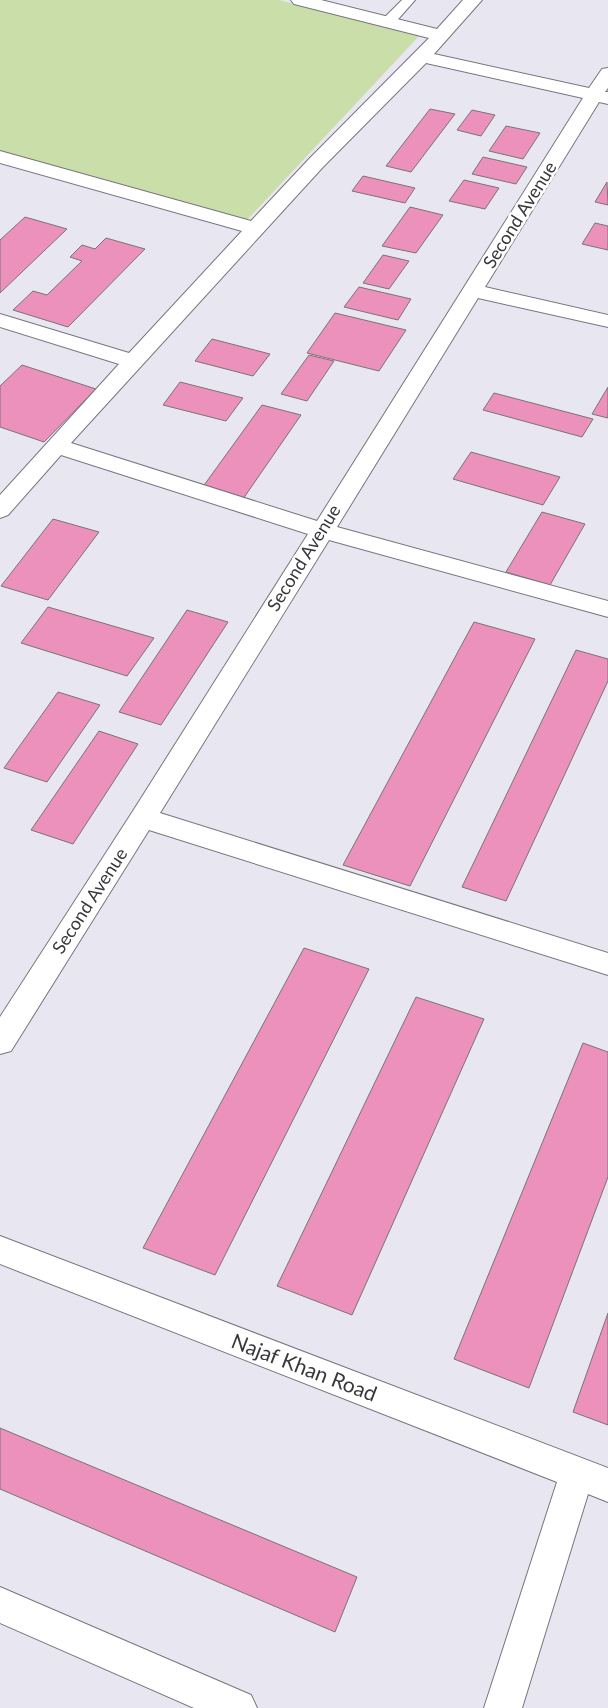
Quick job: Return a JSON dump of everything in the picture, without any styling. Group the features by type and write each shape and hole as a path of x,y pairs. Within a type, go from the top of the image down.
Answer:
{"street":[{"path":"300,0 440,35"},
{"path":"0,510 56,446 316,163 422,57 473,0"},
{"path":"422,57 601,96"},
{"name":"Second Avenue","path":"0,1042 143,818 321,530 473,290 601,96 608,72"},
{"path":"0,157 256,229"},
{"path":"473,290 608,321"},
{"path":"0,320 134,362"},
{"path":"56,446 321,530 608,609"},
{"path":"143,818 605,956"},
{"name":"Najaf Khan Road","path":"0,1250 593,1480"},
{"path":"503,1708 593,1480"},
{"path":"0,1606 238,1708"}],"lane":[{"path":"388,22 409,0"}],"green space":[{"path":"0,0 279,0 420,35 246,221 0,153"}],"building":[{"path":"430,109 455,114 411,172 386,166"},
{"path":"472,110 495,115 481,136 457,130"},
{"path":"506,126 540,133 523,159 489,151"},
{"path":"483,157 527,167 516,184 472,174"},
{"path":"363,176 415,188 405,203 352,191"},
{"path":"464,180 499,188 485,209 449,201"},
{"path":"607,182 608,205 595,202"},
{"path":"410,207 443,215 416,253 382,246"},
{"path":"25,217 67,229 0,293 0,240"},
{"path":"595,223 608,226 608,250 582,244"},
{"path":"106,238 145,249 68,327 13,310 33,291 47,295 82,261 70,257 82,245 95,249"},
{"path":"383,255 409,261 389,289 363,283"},
{"path":"359,287 411,299 398,320 344,307"},
{"path":"335,313 406,330 379,371 307,353"},
{"path":"212,339 270,354 253,376 195,361"},
{"path":"309,355 334,361 307,401 281,394"},
{"path":"22,365 96,389 44,442 0,427 0,386"},
{"path":"180,382 243,398 226,421 163,405"},
{"path":"608,387 608,418 592,414"},
{"path":"494,393 593,419 582,437 483,410"},
{"path":"262,405 301,415 243,499 202,488"},
{"path":"471,452 560,477 543,505 453,479"},
{"path":"542,512 585,524 550,585 506,572"},
{"path":"53,519 99,532 48,600 1,586"},
{"path":"48,607 154,638 127,676 21,643"},
{"path":"187,610 228,622 161,725 119,712"},
{"path":"474,622 535,639 410,886 343,865"},
{"path":"576,650 608,659 608,681 506,901 462,887"},
{"path":"58,692 100,705 47,782 4,768"},
{"path":"99,731 138,744 73,844 31,830"},
{"path":"304,948 369,969 215,1275 143,1248"},
{"path":"416,997 484,1019 352,1315 277,1286"},
{"path":"583,1043 608,1052 608,1177 529,1388 454,1359"},
{"path":"608,1313 608,1425 573,1412"},
{"path":"0,1428 357,1577 335,1632 0,1489"}]}
